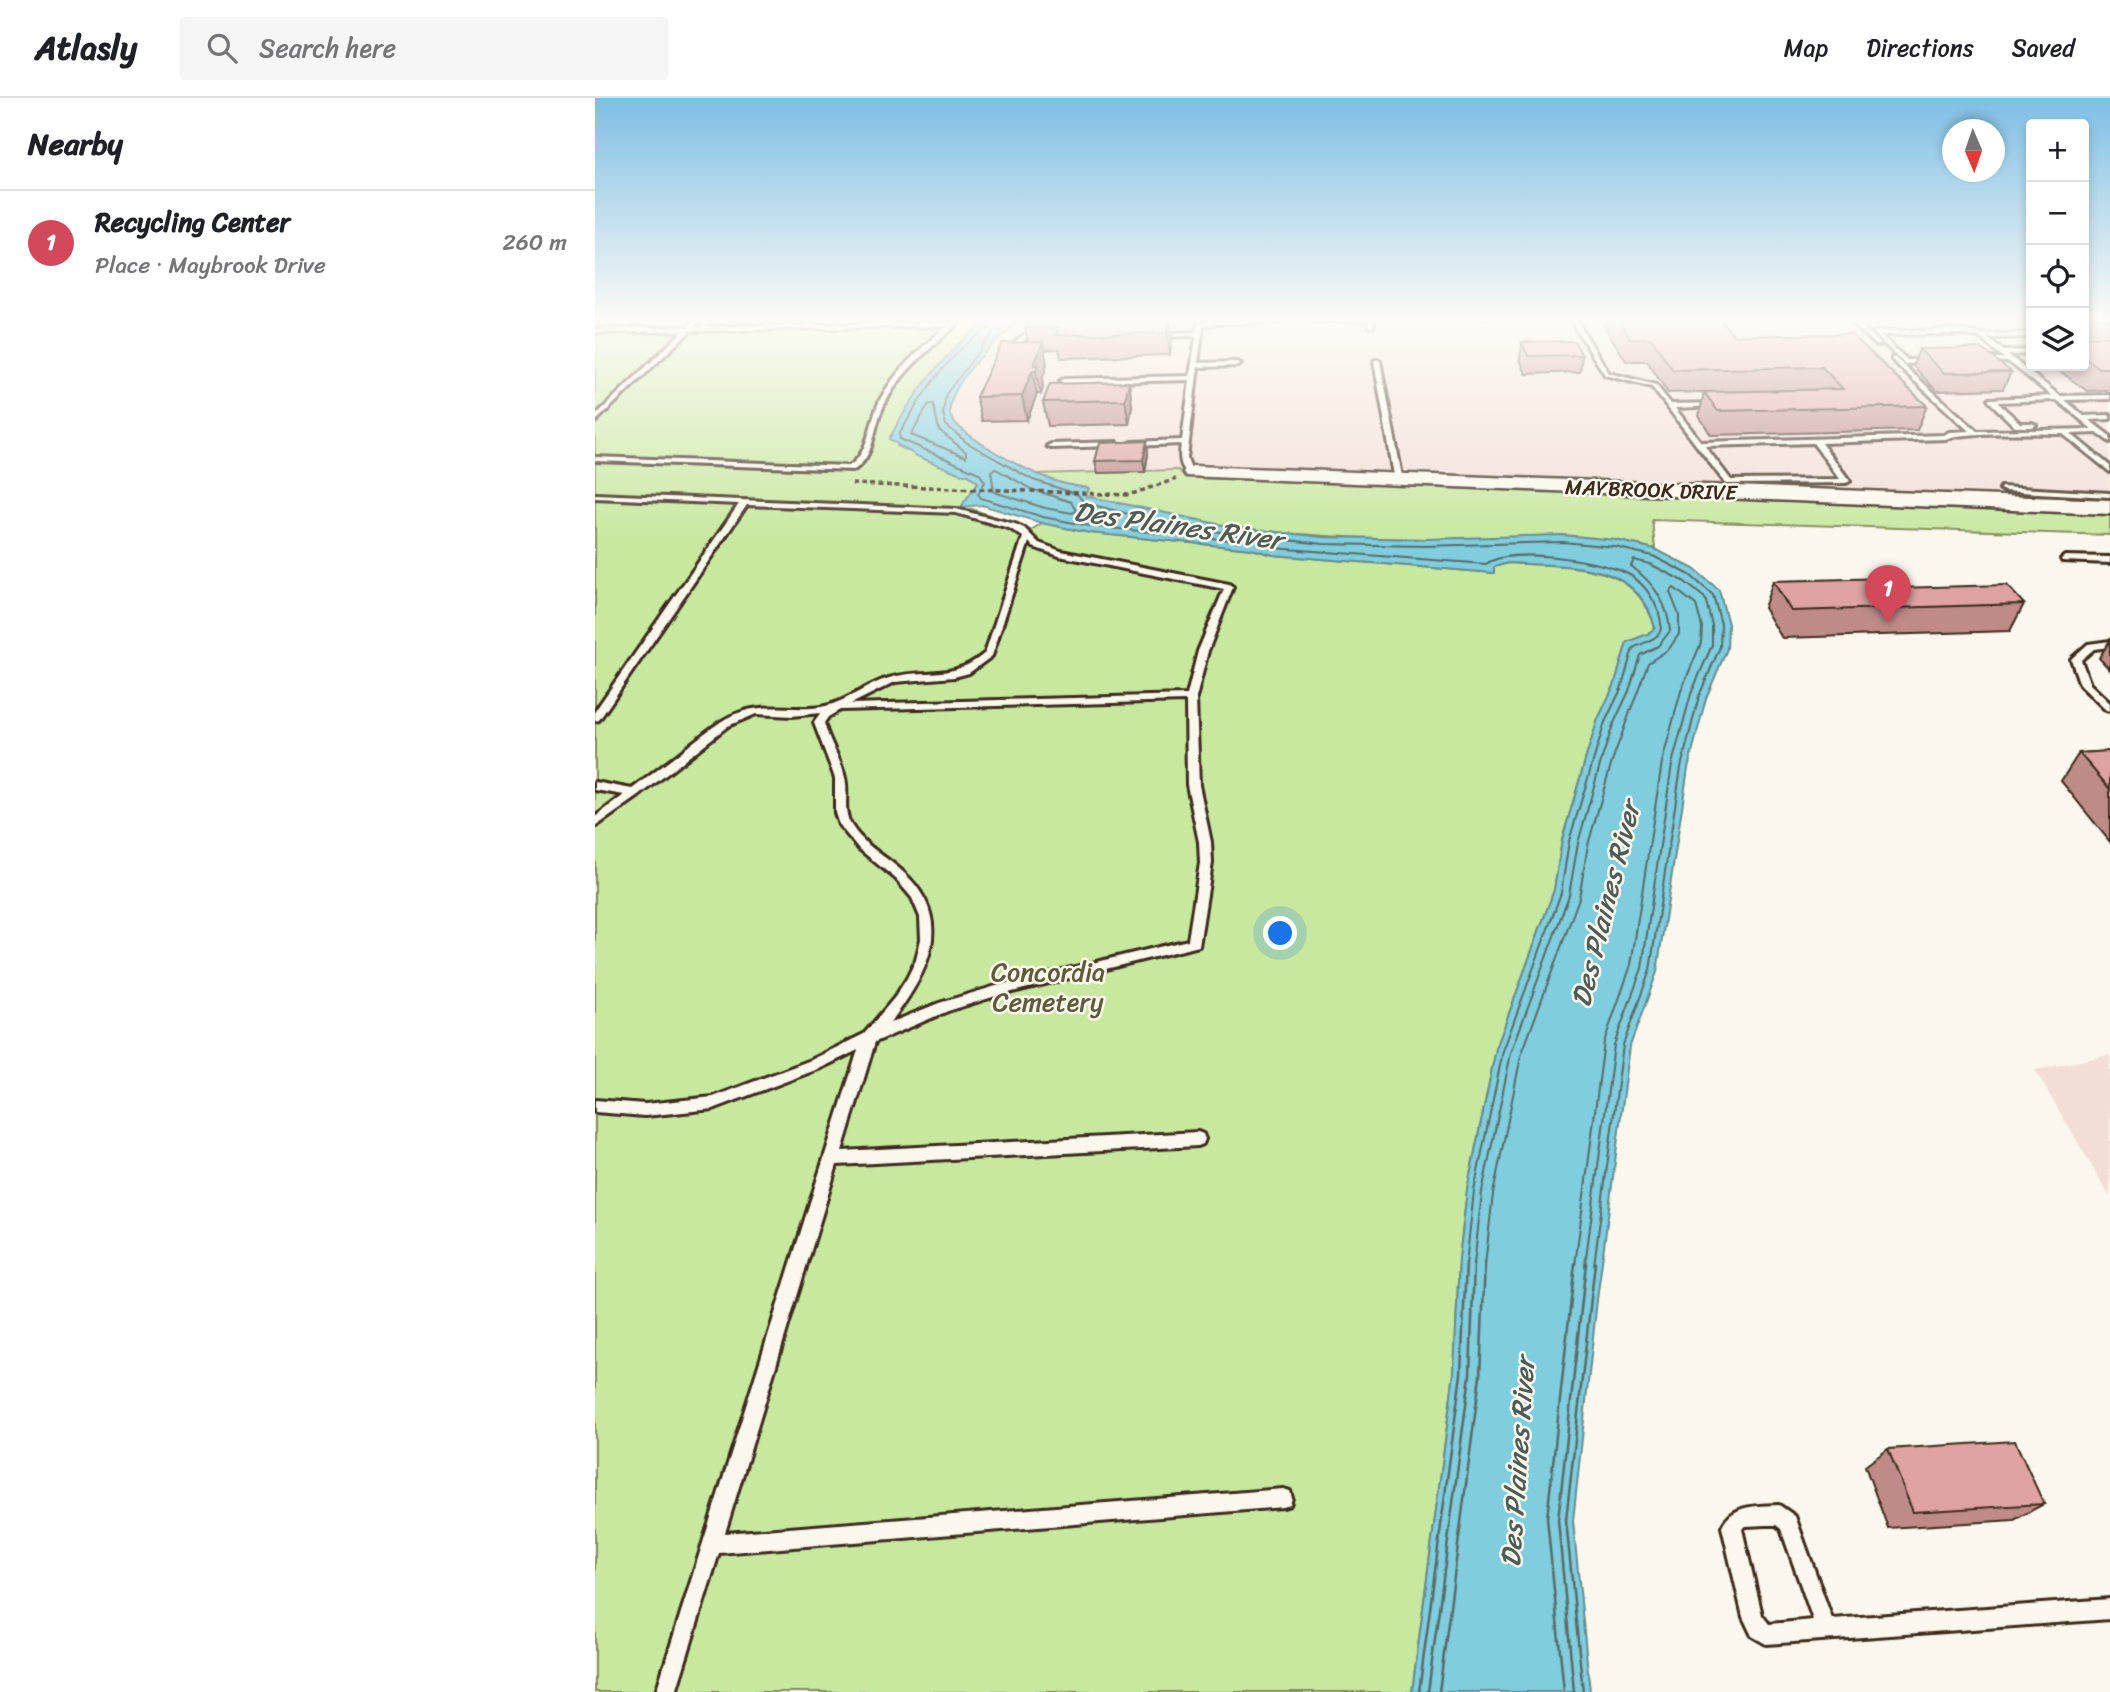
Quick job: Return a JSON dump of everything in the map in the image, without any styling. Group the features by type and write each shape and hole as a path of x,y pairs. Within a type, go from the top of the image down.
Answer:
{"street":[{"name":"MAYBROOK DRIVE","path":"1193,472 2110,506"}],"lane":[{"path":"595,419 622,392"},
{"path":"595,459 851,468 861,461 878,410 889,392"},
{"path":"1190,392 1184,464 1193,472"},
{"path":"1383,392 1399,481"},
{"path":"1658,392 1729,482 1846,481 1815,440"},
{"path":"1931,392 1975,433"},
{"path":"2052,392 2110,440"},
{"path":"2091,424 2018,425 1991,400 2110,397"},
{"path":"1668,406 1723,404"},
{"path":"2083,418 2110,417"},
{"path":"2066,432 2110,470"},
{"path":"1700,444 1945,437 1949,434 1975,433 2104,433"},
{"path":"1051,446 1184,442"},
{"path":"2004,489 2110,495"},
{"path":"595,496 955,511 1012,526 1027,538 1059,553 1229,587 1203,650 1191,698 1193,785 1205,842 1206,863 1194,943 996,991 944,1007 869,1038 815,1065 713,1103 645,1110 595,1105"},
{"path":"595,718 745,502"},
{"path":"666,1692 869,1038 900,1002 923,960 927,935 926,911 917,896 901,877 858,841 844,823 838,804 841,783 837,767 819,723 824,715 889,681 956,675 982,662 989,654 1027,538"},
{"path":"2065,559 2110,560"},
{"path":"2110,644 2091,646 2076,659 2085,685 2110,708"},
{"path":"595,823 740,715 756,709 803,712 838,707 1191,698"},
{"path":"595,786 635,793"},
{"path":"832,1158 1198,1139"},
{"path":"712,1544 1283,1498"},
{"path":"1826,1630 1788,1523 1779,1515 1742,1517 1735,1520 1732,1527 1753,1617 1759,1629 1766,1634 1826,1630 2110,1609"}],"path":[{"path":"974,489 1133,494 1193,472"}],"shaded area":[{"path":"956,392 2110,392 2110,501 1423,474 1387,479 1215,469 1037,474 970,436 953,422 950,414 952,398"},
{"path":"2110,1055 2110,1197 2035,1070"}],"green space":[{"name":"Concordia Cemetery","path":"595,392 923,392 897,446 961,474 967,474 978,482 960,509 972,509 1031,530 1042,523 1090,533 1252,549 1273,555 1493,573 1494,567 1508,563 1575,567 1616,578 1632,589 1646,605 1655,628 1648,634 1627,642 1614,686 1598,719 1562,840 1554,890 1496,1049 1467,1190 1459,1259 1454,1373 1412,1692 595,1692"},
{"path":"1177,470 1196,478 2110,511 2110,535 1652,520 1655,549 1595,539 1326,536 1278,533 1194,521 1085,496 1089,488 1065,485 1037,474"}],"water":[{"name":"Des Plaines River","path":"918,392 955,392 950,414 962,430 1043,477 1089,488 1086,496 1232,527 1323,537 1426,539 1563,535 1616,540 1655,549 1694,569 1719,590 1728,624 1727,649 1706,698 1688,768 1657,972 1630,1046 1597,1300 1573,1521 1590,1692 1412,1692 1454,1373 1459,1259 1467,1190 1496,1049 1554,890 1562,840 1587,754 1598,719 1614,686 1627,642 1648,634 1655,628 1646,605 1633,589 1616,578 1575,567 1508,563 1494,567 1494,573 1273,555 1252,549 1090,533 1042,523 982,505 961,507 978,482 967,474 917,456 889,439"}],"building":[{"path":"978,392 1023,392 1022,396 976,397"},
{"path":"1047,392 1127,392 1125,400 1043,402"},
{"path":"1704,392 1913,392 1927,406 1718,411"},
{"path":"1147,441 1143,460 1095,461 1100,443"},
{"path":"1888,578 1896,588 2007,585 2024,604 1791,611 1773,581"},
{"path":"2110,751 2110,789 2079,753"},
{"path":"2015,1441 2044,1504 1913,1512 1888,1449"}],"place":[{"name":"Recycling Center","path":"1888,623"}]}
